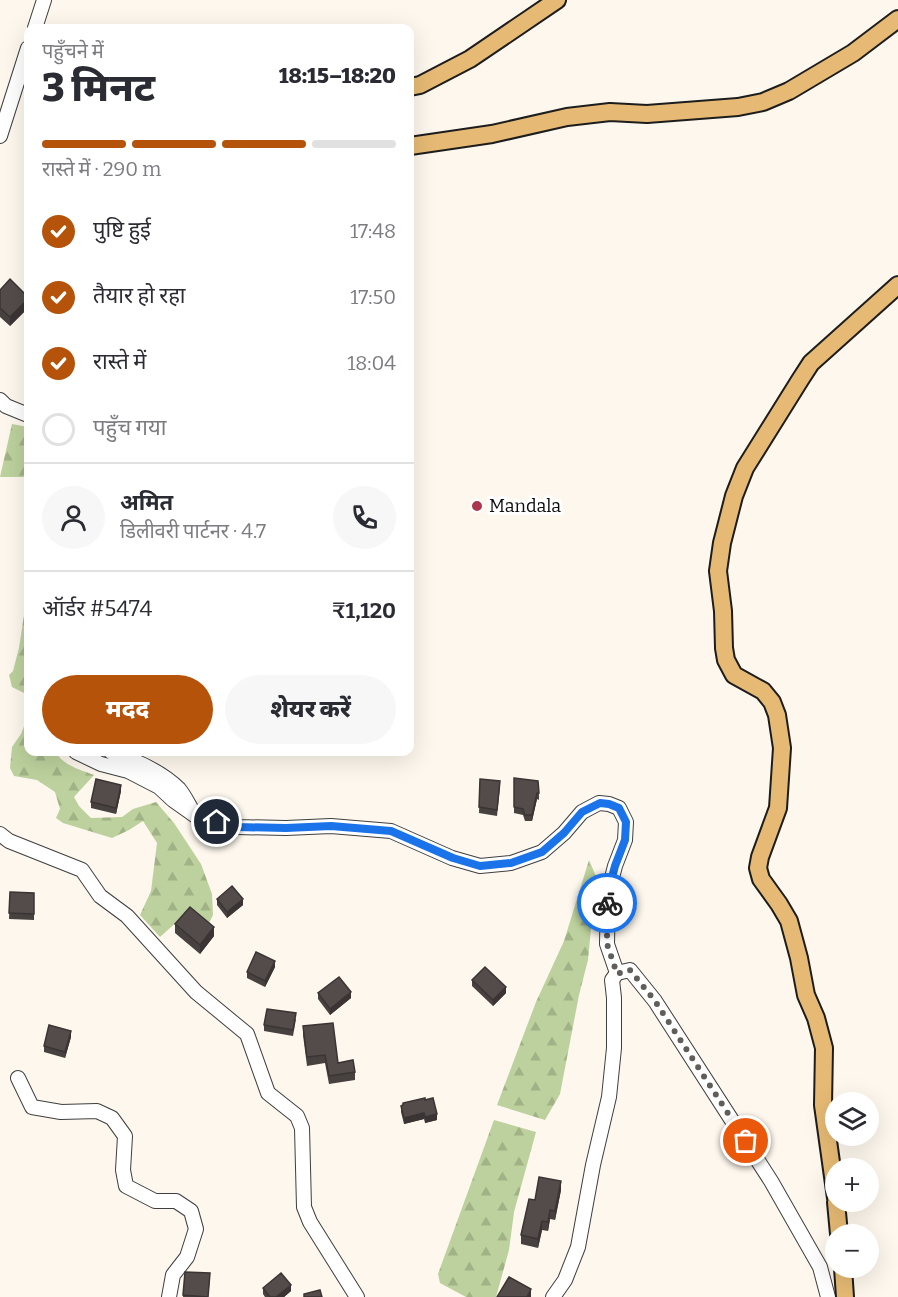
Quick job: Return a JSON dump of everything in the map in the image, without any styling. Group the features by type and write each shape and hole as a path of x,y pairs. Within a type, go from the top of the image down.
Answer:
{"main road":[{"path":"414,86 470,59 557,0"},
{"path":"414,145 492,134 567,117 610,112 647,114 738,107 763,102 789,91 853,53 898,19"},
{"path":"830,1158 823,1105 824,1048 816,1018 806,995 789,921 760,879 758,868 778,808 782,748 777,715 772,702 763,691 734,675 726,660 718,571 722,543 734,496 745,468 800,380 811,363 898,285"},
{"path":"844,1278 845,1297"}],"street":[{"path":"36,24 44,0"},
{"path":"0,136 24,61"},
{"path":"0,400 6,406 24,413"},
{"path":"84,756 100,764 128,771 159,787 197,817 237,827 331,826 391,831 453,858 480,866 511,863 542,852 564,833 582,812 600,803 619,808 626,822 625,840 608,893 607,944 617,974"},
{"path":"122,756 159,773 180,790 197,817"},
{"path":"0,834 9,841 82,870 100,896 126,916 196,992 247,1034 268,1093 297,1116 302,1128 304,1207 310,1222 357,1297"},
{"path":"552,1297 565,1280 578,1247 593,1165 609,1097 614,1048 612,980 617,974 630,970 655,1001 771,1181 820,1268 828,1297"},
{"path":"18,1077 32,1107 61,1112 97,1111 112,1118 125,1136 123,1170 126,1186 155,1202 176,1202 190,1211 196,1229 187,1257 172,1275 169,1297"}],"green space":[{"path":"12,424 24,426 24,477 0,477"},
{"path":"24,615 24,693 12,687 9,675 13,671"},
{"path":"24,726 24,756 58,756 67,764 94,775 74,797 91,818 122,817 133,809 156,802 174,823 201,864 212,894 213,915 208,925 189,911 160,937 140,915 151,891 157,843 143,821 112,838 63,823 56,818 60,809 55,792 37,780 14,776 10,768 12,747"},
{"path":"589,860 598,881 588,960 560,1094 545,1120 497,1105 536,1002 564,941"},
{"path":"494,1120 536,1132 514,1212 509,1250 496,1297 466,1297 440,1283 438,1274"}],"building":[{"path":"10,279 24,293 24,303 10,317 0,308 0,290"},
{"path":"514,778 538,781 539,793 537,793 532,815 525,815 523,809 514,807"},
{"path":"96,779 121,785 116,808 91,802"},
{"path":"480,779 500,781 497,810 479,807"},
{"path":"232,886 243,899 227,912 217,899"},
{"path":"10,892 34,893 34,914 9,913"},
{"path":"190,907 214,927 200,945 175,924"},
{"path":"256,952 275,961 265,981 247,972"},
{"path":"485,967 506,987 493,1000 472,980"},
{"path":"339,977 351,992 330,1009 318,993"},
{"path":"267,1009 296,1013 293,1030 264,1025"},
{"path":"333,1023 338,1063 353,1060 355,1072 329,1076 325,1055 307,1057 303,1026"},
{"path":"49,1025 71,1031 65,1052 44,1046"},
{"path":"425,1098 425,1100 433,1098 437,1114 425,1117 424,1113 404,1118 401,1106 403,1103"},
{"path":"539,1177 561,1181 555,1211 550,1210 548,1222 542,1221 538,1239 521,1235 529,1199 535,1200"},
{"path":"185,1272 210,1273 208,1297 183,1295"},
{"path":"281,1273 291,1285 276,1297 270,1297 263,1288"},
{"path":"509,1277 531,1289 527,1297 497,1297"},
{"path":"320,1290 322,1297 304,1297 304,1294"}],"way so far":[{"path":"607,903 607,944 617,974 630,970 655,1001 746,1141"}],"place":[{"name":"Mandala","path":"477,506"}],"route":[{"path":"217,822 237,827 331,826 391,831 453,858 480,866 511,863 542,852 564,833 582,812 600,803 609,804 619,808 626,822 625,840 615,866 607,903"}]}
